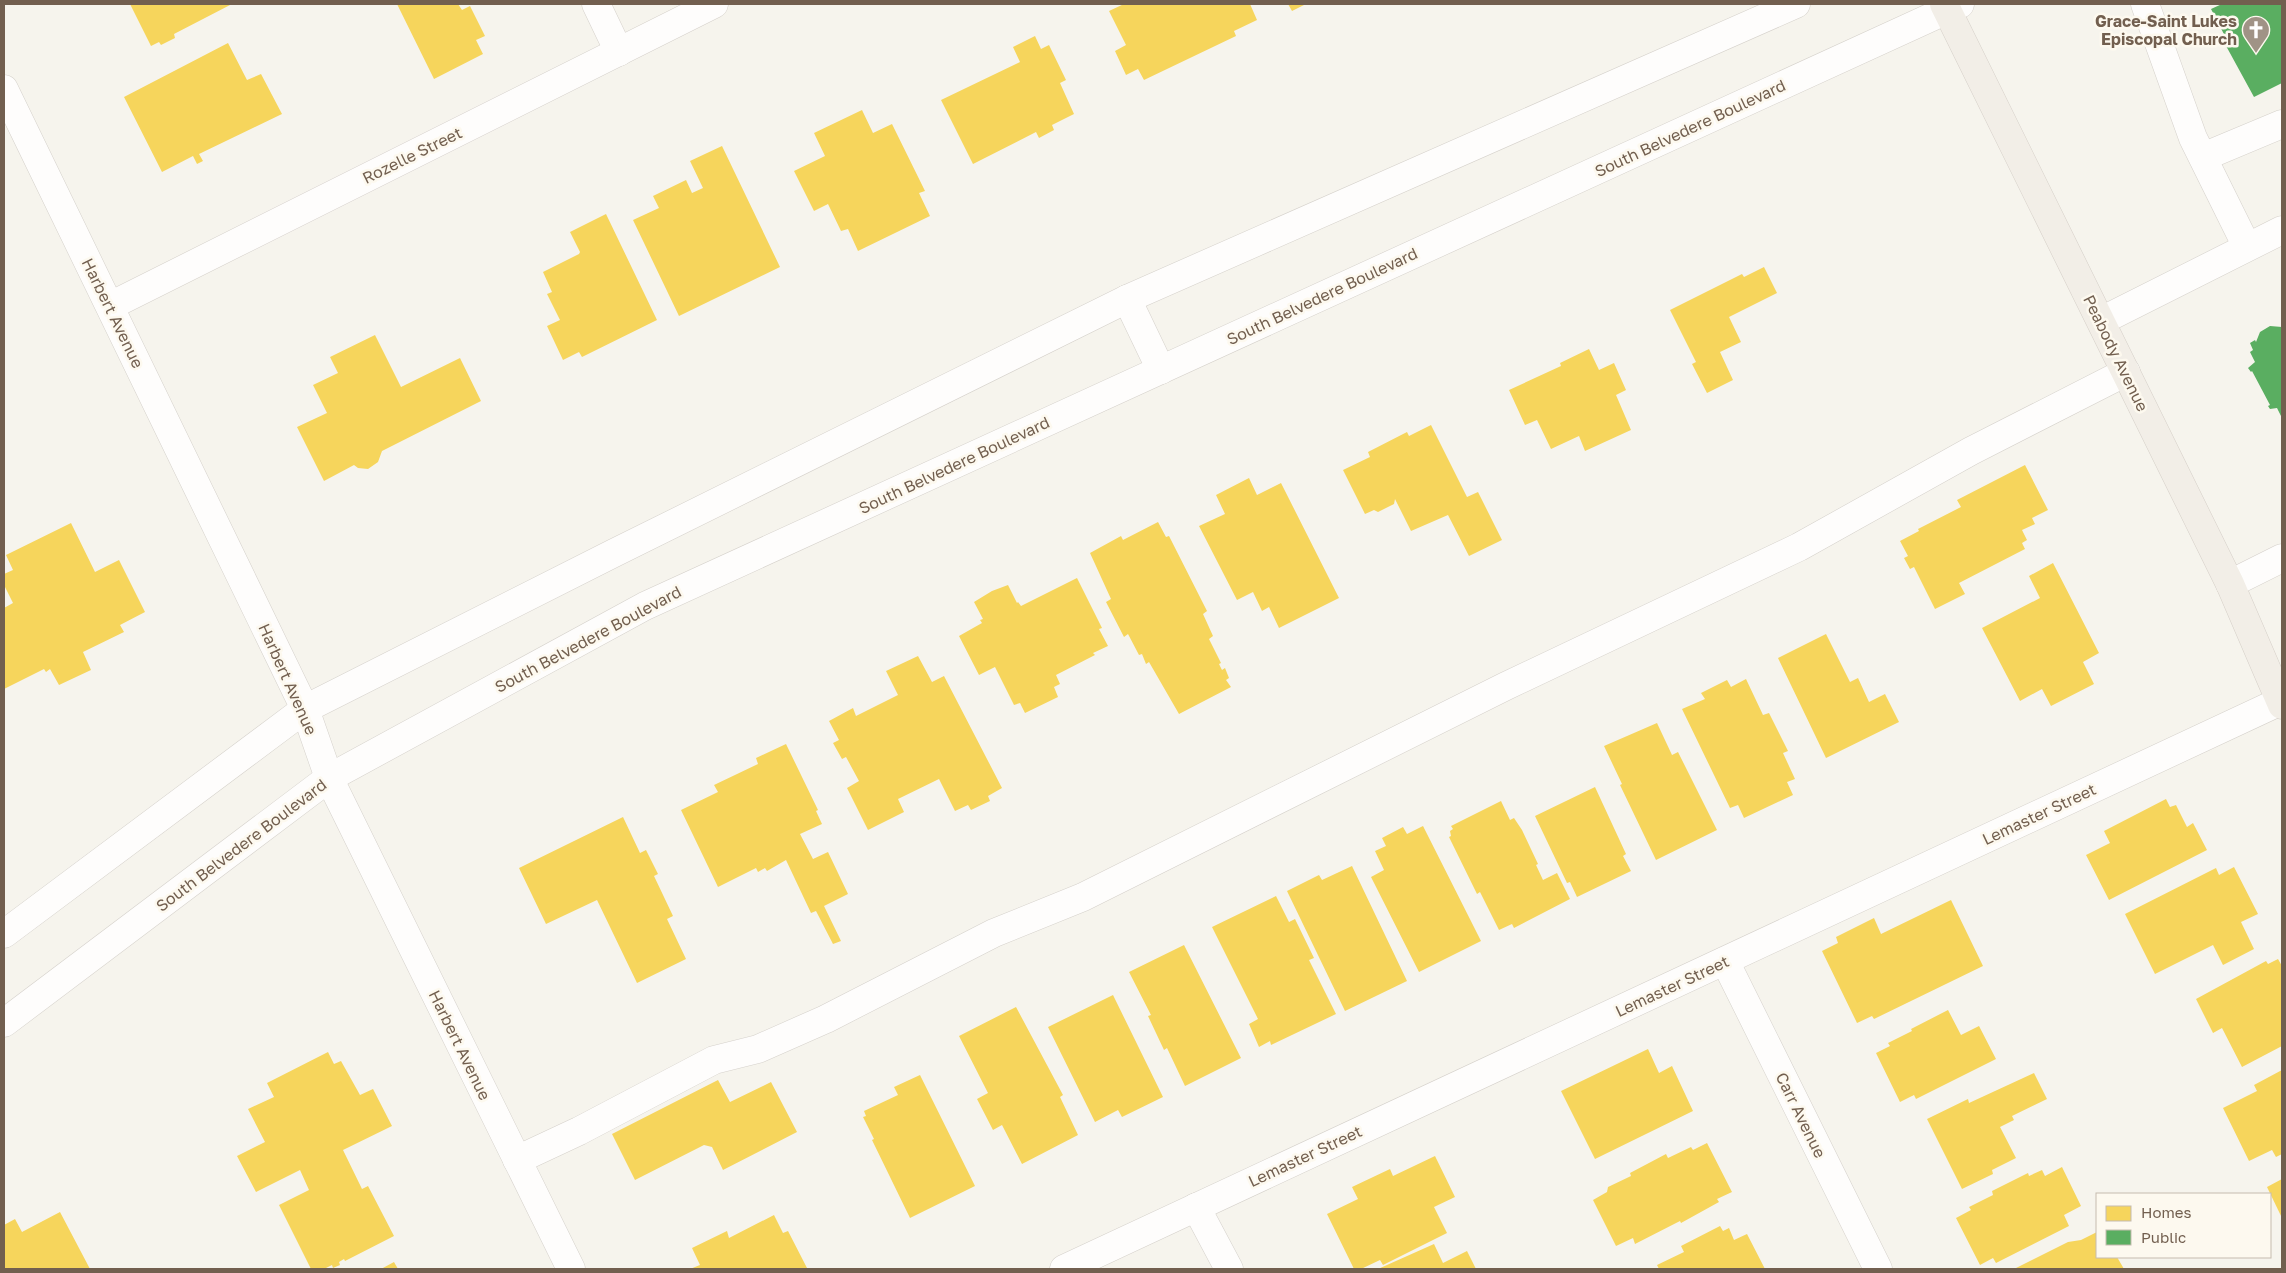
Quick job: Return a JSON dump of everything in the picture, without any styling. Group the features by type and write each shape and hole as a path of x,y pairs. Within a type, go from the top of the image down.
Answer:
{"main road":[{"name":"Peabody Avenue","path":"1950,6 2230,584 2281,703"}],"street":[{"path":"596,4 619,52"},
{"name":"Rozelle Street","path":"110,306 714,4"},
{"path":"4,934 305,709 1127,299 1796,4"},
{"path":"2145,4 2193,138 2248,247"},
{"name":"South Belvedere Boulevard","path":"4,1023 329,778 645,606 1950,6"},
{"name":"Harbert Avenue","path":"4,89 11,122 110,306 305,709 329,778 571,1269"},
{"path":"2203,158 2282,124"},
{"path":"2101,321 2282,230"},
{"path":"1127,299 1161,370"},
{"path":"517,1160 579,1131 714,1060 758,1049 826,1019 994,933 1083,897 1506,686 1799,547 1971,451 2126,372"},
{"path":"2230,584 2282,558"},
{"name":"Lemaster Street","path":"1064,1269 2281,703"},
{"name":"Carr Avenue","path":"1724,962 1878,1269"},
{"path":"1196,1207 1229,1269"}],"building: Homes":[{"path":"130,4 232,4 174,34 175,38 161,45 159,42 151,46"},
{"path":"397,4 458,4 462,10 470,6 485,36 476,40 483,54 434,79"},
{"path":"1124,4 1250,4 1257,20 1234,31 1236,36 1144,80 1138,69 1126,75 1115,51 1126,45 1109,11"},
{"path":"1288,4 1306,4 1292,11"},
{"path":"1035,36 1041,49 1049,45 1066,80 1060,83 1074,114 1052,125 1054,130 1039,138 1036,132 973,164 941,100 1020,62 1013,47"},
{"path":"228,43 247,80 261,74 282,114 199,154 203,161 197,164 193,156 162,172 124,97"},
{"path":"862,110 873,133 892,124 925,191 919,193 930,216 858,251 848,229 841,231 828,204 814,211 794,171 825,156 814,133"},
{"path":"722,146 780,267 679,316 633,220 659,208 653,196 686,180 692,193 703,188 690,161"},
{"path":"606,214 657,320 582,357 579,352 563,360 547,326 560,320 547,294 552,292 543,272 579,254 580,252 570,232"},
{"path":"1764,267 1777,293 1729,317 1741,342 1720,352 1733,380 1707,393 1692,364 1696,362 1670,310 1742,274 1744,277"},
{"path":"375,335 401,387 460,358 481,401 382,451 378,462 368,469 358,468 354,465 324,481 297,427 327,413 313,385 338,373 330,357"},
{"path":"1589,349 1599,370 1614,363 1626,390 1616,395 1631,430 1585,451 1579,436 1551,449 1537,420 1525,425 1509,390 1561,366 1560,363"},
{"path":"1431,425 1467,497 1478,492 1502,540 1469,556 1448,515 1411,531 1395,499 1394,504 1378,512 1374,510 1365,514 1343,470 1370,457 1368,452 1407,432 1409,436"},
{"path":"2025,465 2048,510 2032,518 2035,524 2022,530 2027,540 2022,543 2025,549 1959,583 1965,594 1935,609 1914,567 1910,569 1904,558 1908,556 1900,541 1919,531 1918,529 1961,507 1957,500"},
{"path":"1249,478 1257,495 1281,483 1339,598 1279,628 1269,607 1262,611 1253,592 1237,600 1199,526 1225,514 1216,495"},
{"path":"1158,522 1166,537 1169,536 1207,611 1203,614 1213,636 1209,639 1221,663 1219,664 1222,670 1225,668 1229,678 1226,680 1231,687 1179,714 1149,662 1146,664 1142,654 1139,655 1128,634 1124,637 1106,602 1111,599 1090,553 1121,536 1123,540"},
{"path":"71,523 95,572 119,560 145,612 120,625 124,632 83,652 91,670 59,685 50,669 46,672 44,669 4,689 4,608 13,603 4,585 4,574 13,570 6,555"},
{"path":"2053,563 2099,653 2083,662 2094,684 2051,706 2042,689 2020,701 1982,628 2040,598 2029,576"},
{"path":"1077,578 1102,628 1099,629 1108,646 1093,653 1095,655 1056,675 1060,684 1054,687 1058,697 1025,713 1020,703 1014,705 995,667 979,675 959,636 982,623 980,620 983,619 974,602 992,591 1008,585 1017,603 1021,606"},
{"path":"1826,634 1850,682 1858,678 1869,702 1885,694 1899,722 1826,758 1778,658"},
{"path":"918,656 932,682 944,676 1002,788 988,796 990,801 971,810 968,805 955,811 939,779 898,799 904,812 868,830 847,788 859,781 846,757 842,759 833,743 839,740 829,721 853,708 856,716 898,695 886,671"},
{"path":"1746,679 1763,715 1769,713 1788,751 1783,753 1795,779 1787,782 1793,795 1744,818 1738,805 1730,808 1682,709 1705,699 1701,693 1727,680 1731,687"},
{"path":"1657,723 1672,755 1678,752 1717,830 1656,860 1620,785 1622,784 1604,746"},
{"path":"786,744 818,810 816,811 822,824 800,834 813,859 828,852 848,894 824,906 841,941 833,944 816,911 811,913 786,860 767,871 765,868 758,872 756,868 718,887 681,810 718,792 714,785 758,764 756,758"},
{"path":"1595,787 1626,854 1623,856 1631,871 1577,897 1570,882 1567,883 1535,816"},
{"path":"2166,799 2170,807 2176,805 2187,827 2193,823 2207,850 2109,900 2086,855 2110,843 2104,831"},
{"path":"1501,801 1510,820 1514,818 1522,830 1538,864 1536,865 1543,880 1557,873 1570,899 1514,928 1512,924 1499,930 1480,892 1477,894 1449,837 1451,836 1450,831 1453,829 1451,826"},
{"path":"623,817 640,853 646,850 658,874 654,876 673,916 667,919 686,959 637,983 597,900 546,924 519,868"},
{"path":"1423,826 1481,941 1419,972 1371,877 1384,870 1375,851 1386,846 1382,838 1403,827 1407,834"},
{"path":"1352,866 1407,981 1345,1011 1287,891 1319,875 1322,880"},
{"path":"2234,867 2258,914 2241,922 2254,949 2223,965 2213,945 2155,974 2125,914 2216,868 2219,875"},
{"path":"1276,896 1289,922 1295,919 1314,958 1309,960 1336,1014 1271,1045 1270,1041 1259,1047 1249,1024 1258,1019 1212,927"},
{"path":"1951,900 1983,966 1874,1019 1872,1016 1857,1023 1822,951 1838,943 1836,937 1874,918 1881,934"},
{"path":"1184,945 1241,1058 1185,1086 1167,1048 1164,1050 1148,1016 1151,1015 1129,972"},
{"path":"2278,959 2282,966 2282,1046 2242,1067 2222,1028 2213,1033 2196,999 2266,961 2268,964"},
{"path":"1113,995 1163,1097 1122,1117 1118,1110 1095,1122 1048,1027"},
{"path":"1016,1007 1063,1095 1060,1097 1078,1135 1022,1164 1002,1125 993,1130 977,1099 988,1093 959,1036"},
{"path":"1948,1010 1961,1035 1979,1026 1996,1059 1916,1099 1914,1095 1900,1102 1876,1053 1890,1046 1888,1043 1912,1031 1911,1029"},
{"path":"1648,1049 1659,1073 1672,1066 1693,1111 1595,1159 1561,1091"},
{"path":"328,1052 334,1064 341,1061 360,1095 373,1089 392,1126 343,1150 362,1189 368,1186 394,1236 345,1261 344,1259 339,1262 340,1265 333,1268 332,1265 324,1269 311,1269 279,1205 309,1190 300,1170 256,1192 237,1156 265,1142 248,1109 274,1097 267,1083"},
{"path":"2282,1070 2282,1154 2276,1157 2272,1150 2249,1161 2223,1108 2257,1091 2254,1085"},
{"path":"2034,1073 2047,1099 2012,1116 2014,1120 2000,1127 2016,1158 1992,1170 1993,1174 1962,1189 1927,1119 1968,1099 1969,1103"},
{"path":"920,1075 975,1186 910,1218 872,1140 874,1139 863,1117 866,1116 864,1111 898,1095 894,1087"},
{"path":"718,1080 730,1102 771,1082 797,1132 723,1170 712,1147 704,1145 635,1180 612,1134"},
{"path":"1707,1143 1732,1192 1717,1199 1719,1202 1681,1223 1680,1221 1635,1244 1633,1238 1616,1246 1593,1200 1607,1192 1608,1187 1631,1176 1630,1173 1666,1154 1668,1158 1691,1147 1693,1150"},
{"path":"1435,1156 1455,1197 1434,1207 1447,1233 1383,1265 1380,1260 1361,1269 1354,1269 1327,1214 1358,1199 1352,1187 1390,1169 1393,1176"},
{"path":"2062,1167 2081,1206 2064,1215 2069,1226 1996,1263 1993,1258 1980,1265 1956,1218 1971,1210 1969,1207 1993,1195 1992,1191 2028,1173 2029,1176 2042,1170 2045,1176"},
{"path":"2282,1179 2282,1218 2271,1193 2267,1187"},
{"path":"60,1212 90,1269 4,1269 4,1225 15,1219 22,1232"},
{"path":"774,1215 783,1233 788,1231 807,1268 690,1269 700,1265 692,1248 727,1231 729,1238"},
{"path":"1720,1226 1723,1231 1729,1228 1734,1240 1747,1234 1765,1269 1659,1269 1657,1265 1684,1252 1681,1246"},
{"path":"2096,1232 2096,1258 2118,1258 2124,1269 2014,1269 2068,1242 2081,1240"},
{"path":"1434,1244 1443,1263 1467,1251 1476,1269 1378,1269"},
{"path":"394,1262 398,1269 381,1269"}],"building: Public":[{"name":"Grace-Saint Lukes Episcopal Church","path":"2222,4 2282,4 2282,83 2254,97 2225,44 2228,42 2211,9"},
{"path":"2270,326 2282,327 2282,418 2277,408 2270,409 2268,406 2270,405 2252,371 2248,368 2255,362 2250,352 2253,350 2250,343 2255,340 2256,342 2260,332"}],"place":[{"name":"Grace-Saint Lukes Episcopal Church","path":"2256,54"}]}
